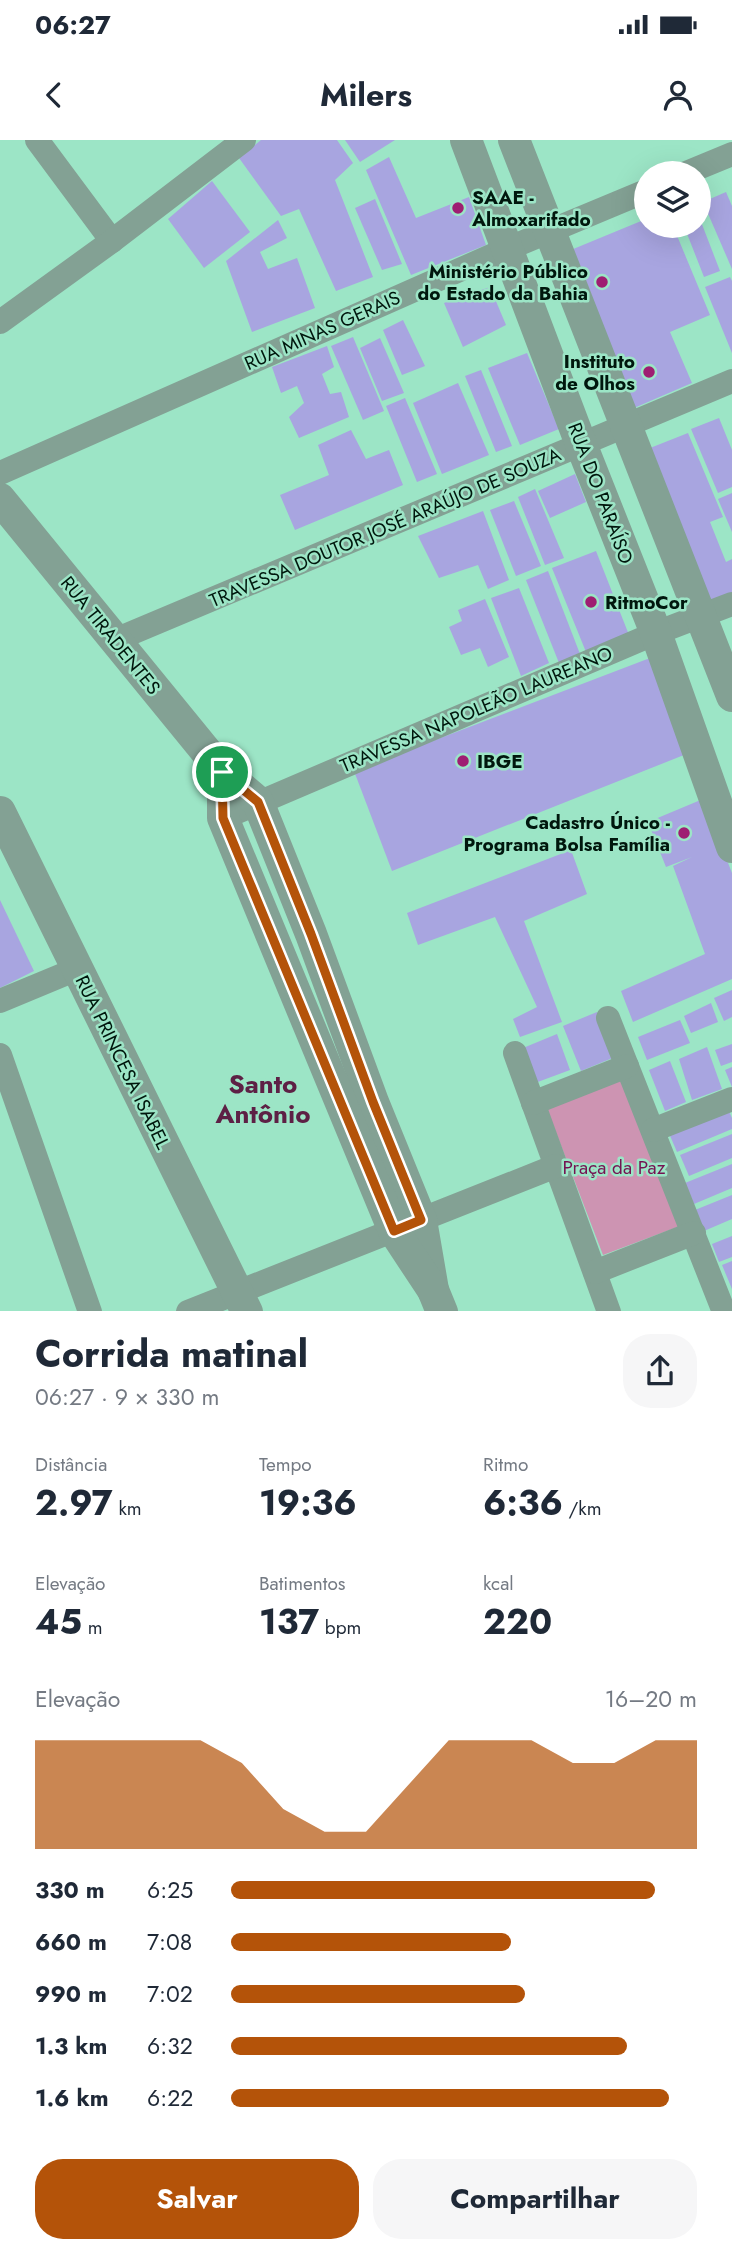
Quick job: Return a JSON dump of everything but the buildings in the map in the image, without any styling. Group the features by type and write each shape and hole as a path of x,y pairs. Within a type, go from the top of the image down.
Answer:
{"street":[{"path":"37,140 111,241"},
{"path":"0,322 244,140"},
{"name":"RUA DO PARAÍSO","path":"466,140 656,634 732,847"},
{"path":"514,140 732,696"},
{"path":"711,163 732,154"},
{"name":"RUA MINAS GERAIS","path":"0,473 507,249 634,196"},
{"name":"TRAVESSA DOUTOR JOSÉ ARAÚJO DE SOUZA","path":"115,640 732,381"},
{"name":"RUA TIRADENTES","path":"0,499 222,772 258,802 316,947 373,1102 408,1225"},
{"name":"TRAVESSA NAPOLEÃO LAUREANO","path":"223,818 732,604"},
{"name":"RUA TIRADENTES","path":"222,772 223,818 408,1225 438,1301"},
{"name":"RUA PRINCESA ISABEL","path":"0,813 242,1302"},
{"path":"0,1001 77,969"},
{"path":"608,1018 724,1311"},
{"path":"515,1053 609,1311"},
{"path":"0,1055 90,1311"},
{"path":"533,1103 627,1066"},
{"path":"653,1130 732,1099"},
{"path":"188,1311 242,1302 408,1225 556,1166"},
{"path":"595,1272 694,1233"}],"green space":[{"name":"Praça da Paz","path":"624,1079 680,1226 603,1255 547,1109"}],"place":[{"name":"SAAE - Almoxarifado","path":"458,208"},
{"name":"Ministério Público do Estado da Bahia","path":"602,282"},
{"name":"Instituto de Olhos","path":"649,372"},
{"name":"RitmoCor","path":"591,602"},
{"name":"IBGE","path":"463,761"},
{"name":"Cadastro Único - Programa Bolsa Família","path":"684,833"}],"district":[{"name":"Santo Antônio","path":"263,1099"}],"route":[{"path":"222,772 258,802 421,1220 394,1231 223,818 222,772"}]}
